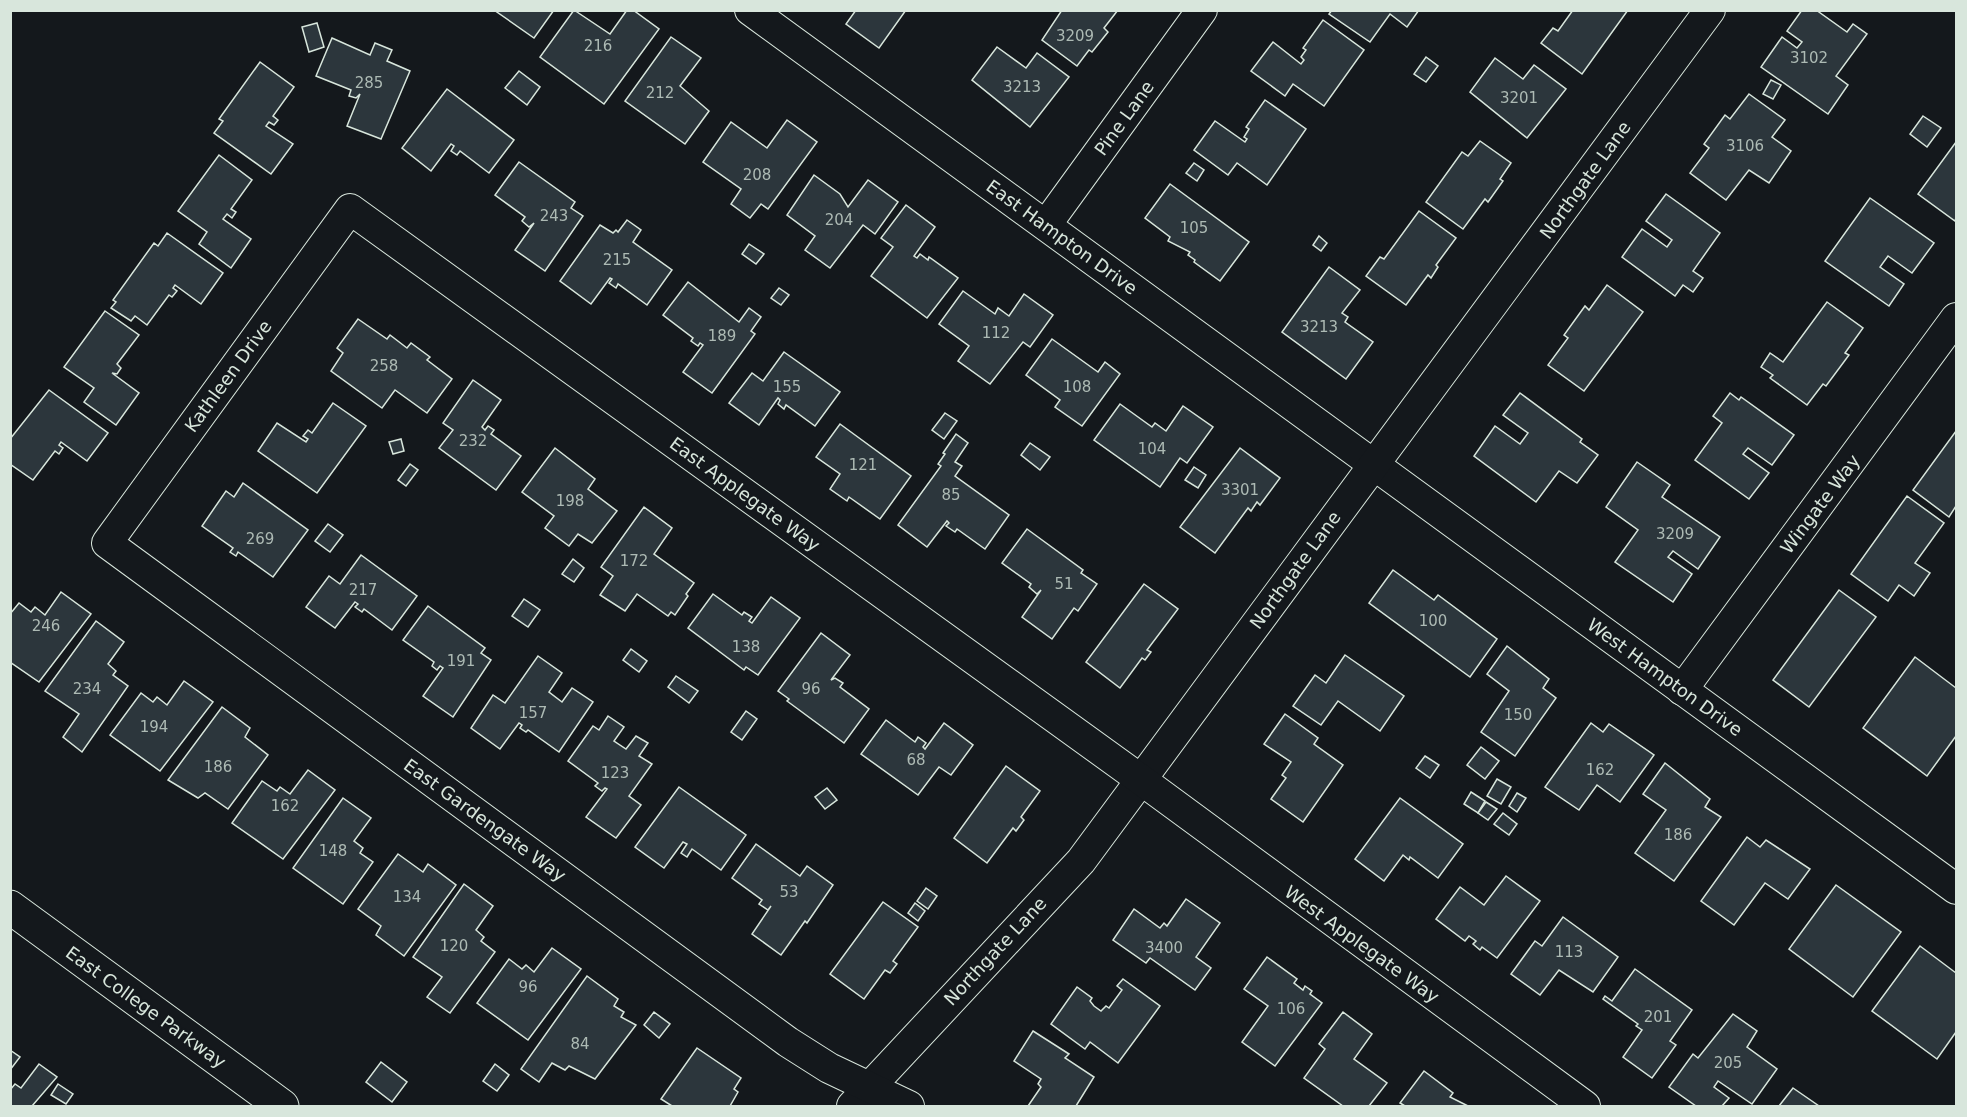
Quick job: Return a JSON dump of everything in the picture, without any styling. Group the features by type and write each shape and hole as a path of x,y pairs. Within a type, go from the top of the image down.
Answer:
{"main road":[{"name":"East College Parkway","path":"10,907 282,1107"}],"street":[{"name":"East Hampton Drive","path":"750,10 1374,463"},
{"name":"Pine Lane","path":"1046,225 1202,10"},
{"name":"Northgate Lane","path":"861,1098 1081,861 1710,10"},
{"name":"Kathleen Drive","path":"107,543 350,209"},
{"name":"East Applegate Way","path":"350,209 1140,779"},
{"name":"Wingate Way","path":"1682,690 1956,318"},
{"name":"West Hampton Drive","path":"1374,463 1956,889"},
{"name":"East Gardengate Way","path":"107,543 788,1042 829,1068 861,1098 909,1107"},
{"name":"West Applegate Way","path":"1140,779 1585,1107"}],"building":[{"path":"494,10 554,10 534,38"},
{"path":"574,10 610,34 627,10 633,10 659,29 604,104 540,57"},
{"path":"856,10 906,10 879,48 846,24"},
{"path":"1062,10 1118,10 1104,28 1108,32 1092,52 1089,50 1077,66 1042,40"},
{"path":"1332,10 1419,10 1407,27 1390,14 1370,42 1329,14"},
{"path":"1573,10 1628,10 1582,74 1541,43 1553,28 1558,31"},
{"path":"1802,10 1816,10 1847,32 1853,24 1867,34 1836,76 1848,85 1828,114 1761,67 1782,37 1797,48 1802,42 1787,31"},
{"path":"1323,20 1364,50 1324,106 1293,84 1285,96 1251,71 1273,42 1301,64 1304,60 1301,57 1306,50 1303,48"},
{"path":"317,23 324,47 309,52 302,27"},
{"path":"671,37 701,58 680,86 709,111 685,144 625,101"},
{"path":"332,38 370,55 375,43 392,50 387,61 410,71 381,139 347,126 360,94 356,98 349,96 351,90 316,76"},
{"path":"997,47 1026,68 1037,53 1069,77 1030,127 972,80"},
{"path":"1426,57 1438,66 1426,82 1414,74"},
{"path":"1495,58 1523,79 1534,65 1566,89 1527,138 1470,92"},
{"path":"260,62 294,87 273,116 278,120 274,125 269,122 266,126 293,144 271,174 214,133 223,121 219,119"},
{"path":"519,71 540,87 527,105 505,88"},
{"path":"1771,80 1781,85 1773,99 1763,94"},
{"path":"447,89 514,140 489,173 460,151 457,155 451,151 454,146 451,144 431,171 402,148"},
{"path":"1749,94 1785,120 1772,137 1791,151 1769,183 1749,170 1726,200 1690,173 1709,148 1704,144 1725,115 1730,119"},
{"path":"1265,100 1306,129 1267,185 1237,163 1228,175 1194,150 1215,121 1245,142 1247,139 1244,137 1249,129 1246,127"},
{"path":"1923,116 1941,128 1927,147 1910,134"},
{"path":"787,120 817,142 768,209 761,204 750,218 731,204 741,189 703,162 731,122 767,148"},
{"path":"1480,141 1511,163 1500,179 1503,181 1488,202 1485,199 1463,229 1426,202 1462,152 1468,156"},
{"path":"1956,142 1956,218 1955,221 1918,194"},
{"path":"219,155 252,180 231,209 236,212 232,218 227,214 223,219 251,239 231,268 199,244 207,232 178,211"},
{"path":"519,162 575,202 571,208 583,216 545,271 515,250 534,223 529,227 522,221 525,217 495,195"},
{"path":"1194,163 1204,170 1197,181 1186,173"},
{"path":"814,175 840,194 848,207 868,180 898,202 875,234 863,225 830,268 805,250 815,236 787,215"},
{"path":"1170,184 1249,242 1220,281 1194,262 1195,260 1188,255 1190,252 1168,241 1170,237 1145,218"},
{"path":"1666,194 1720,233 1693,271 1703,278 1693,292 1683,285 1675,296 1622,257 1642,229 1667,247 1672,240 1646,221"},
{"path":"1870,198 1934,243 1912,273 1888,256 1880,267 1904,284 1889,306 1825,261"},
{"path":"906,205 935,227 914,256 917,258 920,254 928,260 929,257 958,278 927,318 871,276 893,247 881,238"},
{"path":"1419,211 1456,238 1436,265 1438,267 1431,278 1428,275 1406,305 1366,276 1380,257 1384,259"},
{"path":"627,220 641,230 633,242 672,270 647,305 618,284 616,288 609,283 612,279 610,278 591,304 560,281 600,225 613,233 616,230 618,232"},
{"path":"167,233 223,273 201,304 175,285 173,288 177,291 172,297 169,295 147,325 135,316 131,321 111,308 116,302 113,300 154,243 158,246"},
{"path":"1319,236 1327,243 1321,251 1313,245"},
{"path":"749,244 764,254 756,264 742,254"},
{"path":"1329,267 1360,290 1342,313 1348,317 1345,322 1373,342 1346,379 1282,332"},
{"path":"688,282 739,322 749,308 761,317 751,331 755,334 712,393 683,372 703,345 700,343 698,346 691,341 693,338 663,315"},
{"path":"1607,285 1643,312 1584,391 1548,365 1568,338 1564,335 1585,306 1589,310"},
{"path":"779,288 789,295 781,305 771,298"},
{"path":"963,291 995,314 998,308 1009,316 1024,294 1053,315 1030,347 1023,342 990,384 958,361 969,346 939,324"},
{"path":"1827,302 1863,328 1845,353 1849,355 1826,386 1823,384 1807,405 1770,378 1773,375 1761,367 1770,353 1783,362"},
{"path":"105,311 139,335 117,364 121,368 117,374 112,373 139,393 116,425 84,402 94,388 64,367"},
{"path":"358,319 387,339 390,335 407,348 411,343 430,357 427,360 452,379 427,413 395,390 382,408 331,371 343,353 337,348"},
{"path":"1052,339 1098,372 1105,362 1120,374 1082,426 1055,407 1060,400 1026,375"},
{"path":"784,352 840,392 815,426 786,405 784,409 778,404 780,400 778,398 759,425 729,403 752,373 763,381"},
{"path":"473,380 501,400 482,427 485,430 488,426 494,430 491,434 521,456 496,490 439,448 453,430 443,423"},
{"path":"49,390 108,433 87,461 61,442 59,445 63,448 59,454 55,451 33,480 10,464 10,439"},
{"path":"1520,393 1582,439 1580,442 1598,455 1577,483 1559,471 1536,502 1474,456 1495,426 1520,444 1528,433 1503,415"},
{"path":"1730,393 1739,400 1741,397 1794,435 1772,465 1748,448 1743,454 1769,473 1749,499 1695,460 1722,423 1713,416"},
{"path":"333,403 366,426 317,493 258,451 277,423 306,442 308,439 303,436 308,430 312,433"},
{"path":"1120,404 1152,427 1155,423 1166,431 1183,406 1213,427 1187,463 1180,458 1160,487 1094,440"},
{"path":"945,413 957,421 944,439 932,430"},
{"path":"840,424 911,476 880,519 849,497 847,501 830,489 840,474 816,457"},
{"path":"1956,431 1956,506 1949,517 1913,490"},
{"path":"956,434 968,443 955,462 962,466 955,476 1009,515 985,549 957,529 955,532 946,526 949,523 947,521 927,547 898,525 941,466 938,464 945,454 943,453"},
{"path":"401,439 404,451 393,454 389,442"},
{"path":"1030,443 1050,457 1040,470 1021,455"},
{"path":"555,448 595,479 588,489 617,511 592,543 578,534 569,546 545,528 554,516 522,492"},
{"path":"1240,448 1280,478 1260,505 1257,502 1251,511 1248,508 1215,553 1180,527"},
{"path":"1637,462 1670,485 1662,497 1720,537 1698,569 1673,551 1668,557 1692,574 1673,602 1615,562 1638,530 1606,507"},
{"path":"410,464 418,470 406,486 398,480"},
{"path":"1194,467 1206,475 1198,488 1185,480"},
{"path":"243,483 308,530 273,577 238,552 236,556 230,552 233,548 202,526 226,491 234,497"},
{"path":"1907,496 1944,523 1915,563 1930,573 1914,596 1899,585 1888,601 1851,574"},
{"path":"644,507 672,528 654,554 694,583 675,615 671,612 668,616 637,594 625,611 600,595 613,576 601,567"},
{"path":"328,524 343,535 330,552 315,541"},
{"path":"1027,529 1083,570 1081,573 1097,584 1078,611 1074,608 1052,639 1022,617 1041,590 1037,594 1029,587 1031,584 1002,563"},
{"path":"361,555 417,596 392,630 364,609 362,612 355,607 358,604 355,602 335,628 306,607 329,576 340,584"},
{"path":"573,559 584,568 574,582 562,574"},
{"path":"1393,570 1434,600 1438,595 1497,639 1470,677 1369,603"},
{"path":"1144,584 1178,609 1147,650 1151,652 1145,660 1142,658 1120,688 1086,662"},
{"path":"1839,590 1876,617 1809,707 1773,680"},
{"path":"61,592 91,614 39,682 10,662 10,614 19,603 31,612 35,607 45,615"},
{"path":"713,594 742,615 744,612 752,617 749,621 752,623 771,597 800,618 758,675 746,667 744,670 688,628"},
{"path":"524,599 540,610 528,627 512,616"},
{"path":"428,606 485,648 481,653 491,660 453,717 423,696 443,668 440,666 437,670 432,666 434,662 403,640"},
{"path":"96,621 124,642 108,664 116,671 113,675 128,686 82,752 63,737 79,714 45,691"},
{"path":"821,633 850,655 831,680 835,678 843,683 840,687 869,709 844,743 787,701 789,699 778,691"},
{"path":"1507,646 1549,679 1543,688 1556,698 1515,756 1481,732 1509,691 1487,674"},
{"path":"631,649 647,661 639,672 623,660"},
{"path":"1345,655 1404,696 1380,731 1338,701 1321,725 1293,706 1315,675 1326,683"},
{"path":"538,656 562,673 549,692 562,702 572,688 593,702 559,752 528,730 526,732 520,728 522,725 519,723 500,749 471,728 493,695 505,703"},
{"path":"1915,657 1956,688 1956,736 1927,776 1863,728"},
{"path":"676,676 698,691 689,703 668,687"},
{"path":"184,681 213,702 160,771 110,735 141,693 153,702 157,697 167,705"},
{"path":"222,707 250,728 245,737 268,755 228,809 205,793 198,798 168,780"},
{"path":"746,711 757,719 742,740 731,732"},
{"path":"1285,714 1318,738 1314,744 1343,765 1303,822 1271,799 1286,778 1282,775 1291,762 1264,744"},
{"path":"608,716 624,727 614,741 626,749 636,736 648,743 639,756 652,764 629,796 641,805 616,838 586,817 607,789 602,791 595,786 598,783 568,761 593,726 599,730"},
{"path":"886,720 915,742 918,737 926,743 923,747 925,749 944,723 973,745 951,775 939,767 918,795 861,754"},
{"path":"1591,723 1603,732 1609,724 1654,755 1620,802 1597,785 1579,810 1545,787"},
{"path":"1481,747 1499,761 1485,779 1467,765"},
{"path":"1425,756 1439,765 1430,778 1416,768"},
{"path":"1665,763 1710,799 1705,807 1721,817 1674,881 1635,853 1666,810 1643,794"},
{"path":"1006,766 1040,791 1021,817 1024,820 1016,831 1013,828 987,863 954,838"},
{"path":"308,770 335,790 283,859 232,823 262,781 277,791 280,787 290,794"},
{"path":"1497,779 1511,787 1501,804 1487,796"},
{"path":"679,787 746,835 721,870 692,849 687,857 681,853 687,844 683,842 664,868 635,847"},
{"path":"827,788 837,800 825,809 815,797"},
{"path":"1471,792 1485,801 1478,813 1464,804"},
{"path":"1517,793 1526,798 1517,812 1509,806"},
{"path":"343,798 371,818 354,841 363,848 360,853 373,862 343,904 293,868"},
{"path":"1400,798 1463,844 1438,878 1410,857 1409,860 1403,855 1384,881 1355,859"},
{"path":"1486,802 1497,809 1488,820 1478,813"},
{"path":"1503,813 1517,824 1509,835 1494,824"},
{"path":"1747,837 1760,847 1766,840 1810,869 1788,899 1765,883 1734,925 1701,901"},
{"path":"756,844 800,876 807,866 833,885 781,955 752,934 771,906 768,910 759,904 762,900 732,878"},
{"path":"398,854 423,872 428,864 456,885 404,956 376,935 381,926 358,909"},
{"path":"1506,876 1540,901 1497,958 1482,947 1480,950 1473,944 1476,941 1469,936 1465,941 1436,919 1460,887 1484,905"},
{"path":"464,884 493,906 476,930 484,937 481,941 495,952 450,1013 427,997 442,977 413,957"},
{"path":"1836,885 1901,932 1853,997 1789,949"},
{"path":"926,888 937,896 928,909 917,901"},
{"path":"1186,899 1220,923 1196,957 1211,968 1195,990 1150,958 1146,963 1113,940 1134,909 1160,928 1164,923 1167,926"},
{"path":"883,902 918,927 893,961 897,964 890,973 885,970 864,999 830,974"},
{"path":"915,903 925,911 918,921 908,913"},
{"path":"1563,917 1618,957 1593,992 1559,970 1540,995 1511,974 1535,941 1542,946"},
{"path":"1920,946 1956,973 1956,1032 1937,1059 1872,1011"},
{"path":"552,948 581,969 528,1040 477,1003 509,959 522,969 526,965 534,972"},
{"path":"1267,957 1297,979 1294,983 1303,990 1305,986 1312,991 1310,994 1322,1003 1275,1066 1242,1042 1268,1006 1244,989"},
{"path":"1635,969 1692,1010 1670,1041 1676,1045 1652,1078 1623,1057 1642,1030 1636,1026 1638,1024 1603,999 1605,996 1612,1001"},
{"path":"587,976 618,999 614,1006 624,1012 621,1017 636,1025 595,1079 569,1066 565,1070 552,1063 539,1082 521,1069"},
{"path":"1123,979 1160,1006 1118,1063 1090,1042 1085,1049 1051,1024 1077,987 1092,998 1090,1001 1101,1011 1106,1006 1109,1008 1122,990 1117,986"},
{"path":"654,1012 670,1024 659,1038 644,1025"},
{"path":"1343,1012 1372,1034 1354,1059 1387,1083 1369,1106 1343,1106 1304,1078 1325,1049 1319,1044"},
{"path":"1733,1014 1757,1031 1747,1047 1777,1069 1752,1104 1718,1081 1714,1087 1729,1098 1722,1106 1696,1106 1669,1087 1693,1054 1698,1058"},
{"path":"1033,1031 1069,1054 1065,1058 1094,1077 1076,1106 1028,1106 1041,1087 1038,1084 1041,1079 1014,1061"},
{"path":"697,1048 741,1078 734,1089 738,1092 730,1106 672,1106 661,1099"},
{"path":"10,1050 20,1057 10,1070"},
{"path":"381,1062 407,1082 392,1102 366,1082"},
{"path":"39,1064 57,1077 32,1106 10,1106 10,1090 15,1084 21,1088"},
{"path":"495,1064 509,1075 497,1091 483,1081"},
{"path":"1424,1071 1453,1093 1450,1097 1468,1106 1405,1106 1400,1103"},
{"path":"58,1084 73,1094 66,1104 51,1095"},
{"path":"1793,1088 1819,1106 1779,1106"}]}
